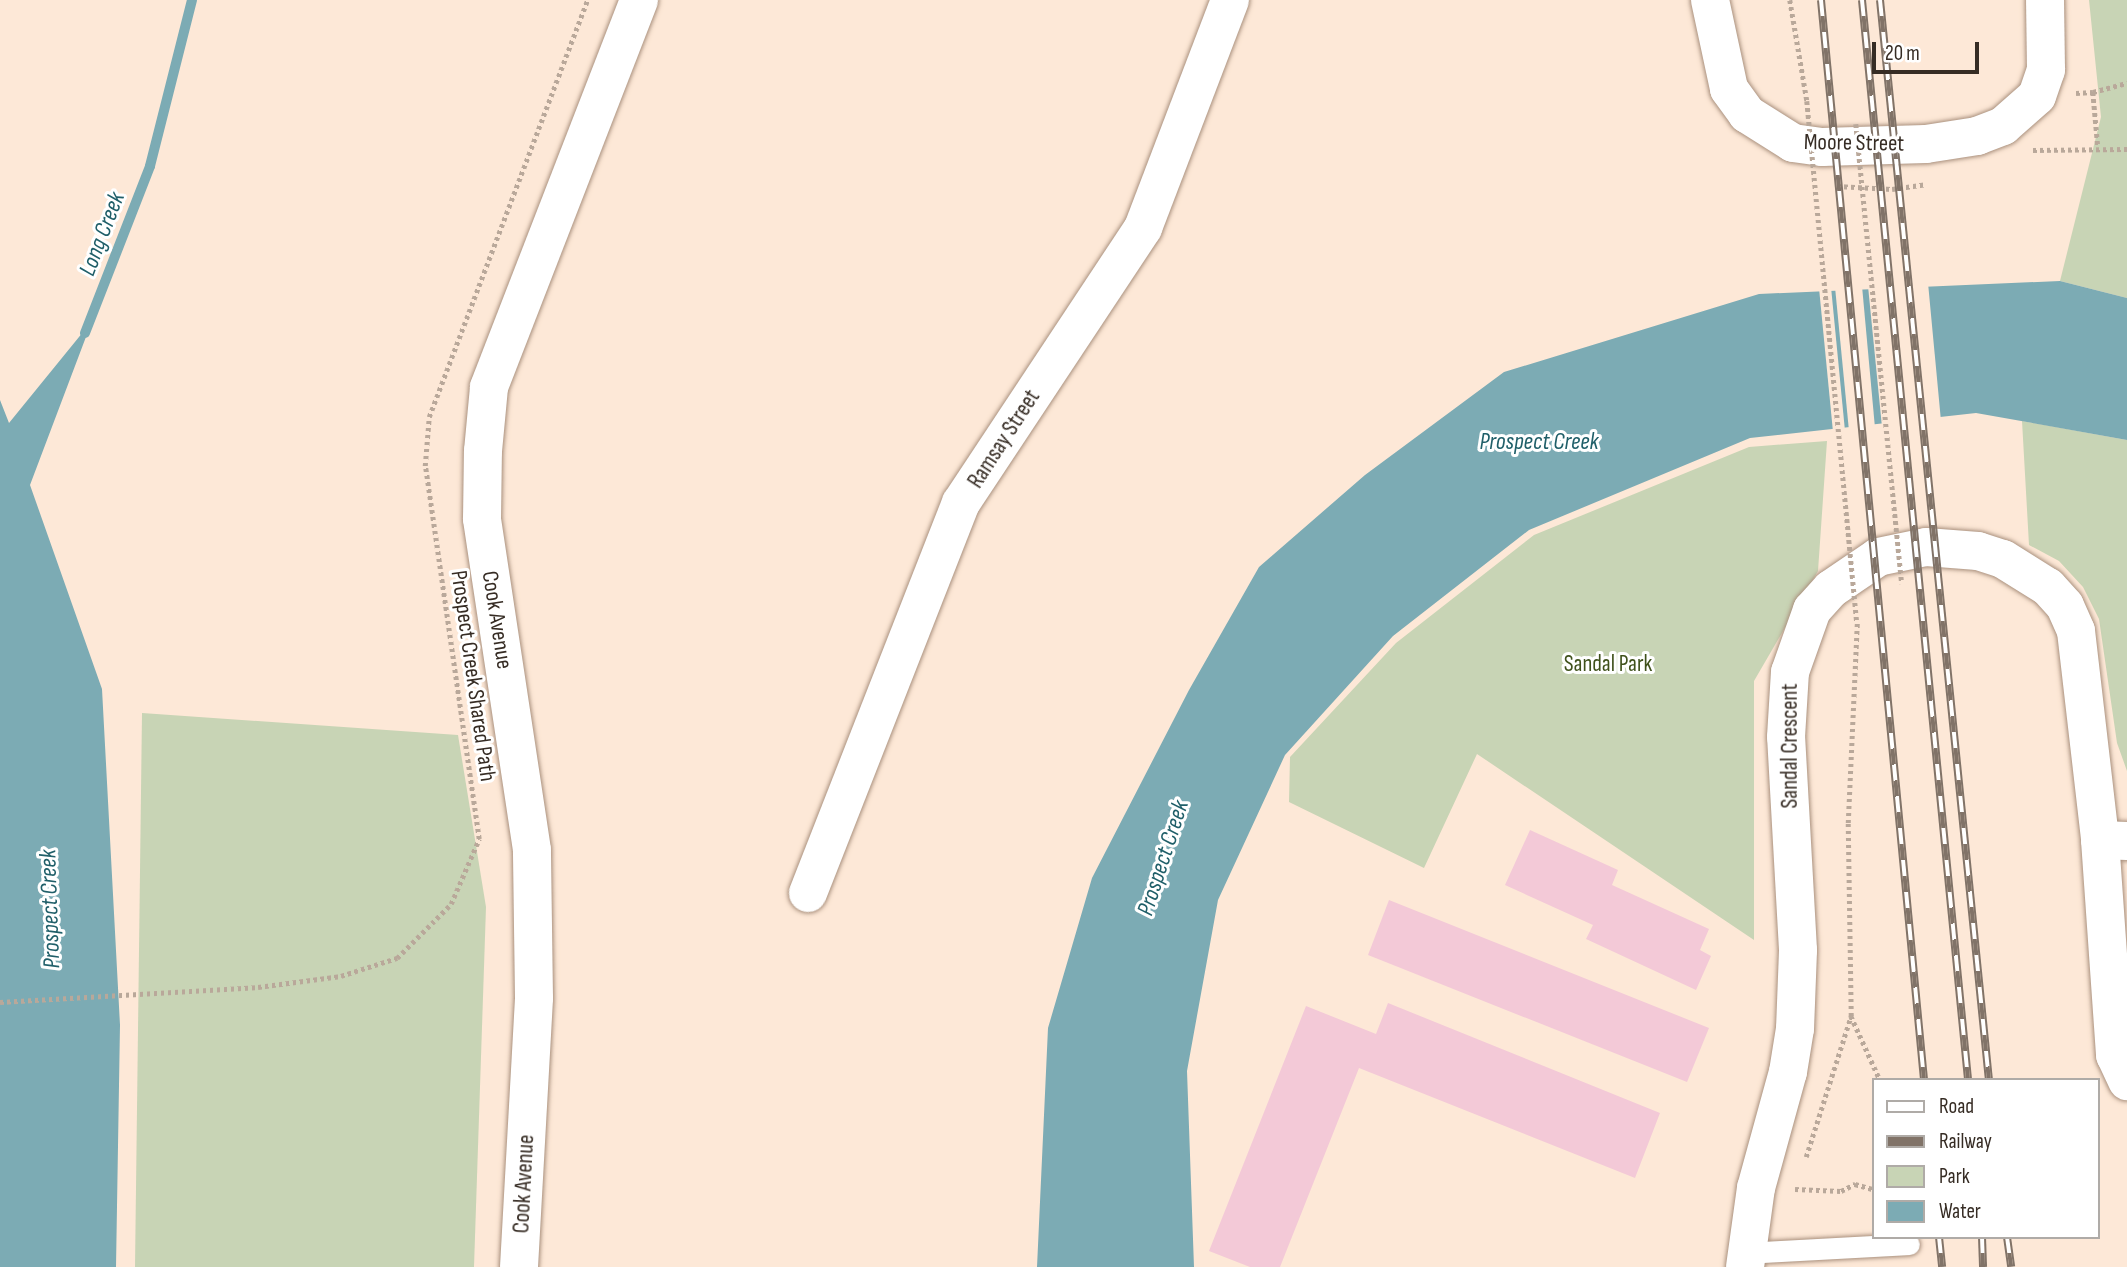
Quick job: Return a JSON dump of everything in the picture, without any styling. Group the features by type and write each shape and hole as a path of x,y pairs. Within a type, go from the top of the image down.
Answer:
{"street":[{"name":"Cook Avenue","path":"519,1267 534,998 532,850 482,519 483,451 489,387 639,0"},
{"name":"Ramsay Street","path":"807,893 961,503 1143,228 1230,0"},
{"name":"Moore Street","path":"1710,0 1729,89 1747,114 1793,143 1822,147 1926,144 1977,136 2003,126 2036,96"},
{"path":"2036,96 2046,70 2045,0"},
{"name":"Sandal Crescent","path":"1745,1260 1756,1188 1788,1072 1795,1029 1798,950 1786,707 1798,639 1812,610 1831,589 1878,557 1926,547 1978,551 2003,559 2048,587 2065,606 2076,631 2113,840 2115,1055 2127,1081"}],"lane":[{"path":"1745,1260 1909,1244"}],"path":[{"name":"Prospect Creek Shared Path","path":"0,1002 200,990 341,976 397,958 452,904 479,839 425,466 429,417 587,0"},
{"path":"1790,0 1807,101 1857,623 1848,823 1851,1016 1804,1164"},
{"path":"2036,96 2093,92 2127,83"},
{"path":"2093,92 2098,147 2127,149"},
{"path":"1856,124 1902,584"},
{"path":"1807,180 1818,182"},
{"path":"1829,185 1892,189 1929,184"},
{"path":"1851,1016 1880,1078"},
{"path":"1800,1177 1795,1190 1841,1191 1855,1184 1871,1188"}],"green space":[{"path":"2089,0 2127,0 2127,298 2060,281 2101,117"},
{"path":"2022,421 2127,440 2127,771 2117,743 2099,619 2083,587 2059,561 2029,545"},
{"name":"Sandal Park","path":"1827,441 1818,571 1754,681 1754,940 1477,754 1424,868 1289,802 1290,757 1396,643 1534,535 1749,447"},
{"path":"142,713 458,735 486,907 474,1267 135,1267"}],"water":[{"name":"Prospect Creek","path":"2060,281 2127,298 2127,440 1976,413 1750,438 1529,530 1393,636 1285,755 1218,900 1187,1071 1194,1267 1037,1267 1048,1028 1092,878 1189,690 1259,567 1365,475 1504,372 1759,294"},
{"name":"Prospect Creek","path":"92,321 30,485 102,689 120,1025 116,1267 0,1267 0,400 9,423"}],"pier":[{"path":"1928,283 1941,421 1882,427 1868,286"},
{"path":"1862,286 1875,428 1849,431 1835,287"},
{"path":"1831,287 1845,431 1833,432 1819,288"}],"building":[{"path":"1530,830 1618,870 1612,885 1709,929 1700,950 1711,956 1696,990 1586,939 1593,925 1505,885"},
{"path":"1389,900 1709,1028 1687,1082 1368,955"},
{"path":"1388,1003 1660,1113 1635,1178 1359,1068 1280,1267 1250,1267 1209,1251 1306,1006 1376,1034"}],"waterway":[{"name":"Long Creek","path":"85,333 150,166 192,0"}],"railway":[{"path":"1821,0 1924,1078"},
{"path":"1862,0 1968,1078"},
{"path":"1880,0 1989,1078"},
{"path":"1939,1239 1942,1267"},
{"path":"1982,1239 1983,1267"},
{"path":"2007,1239 2011,1267"}]}
